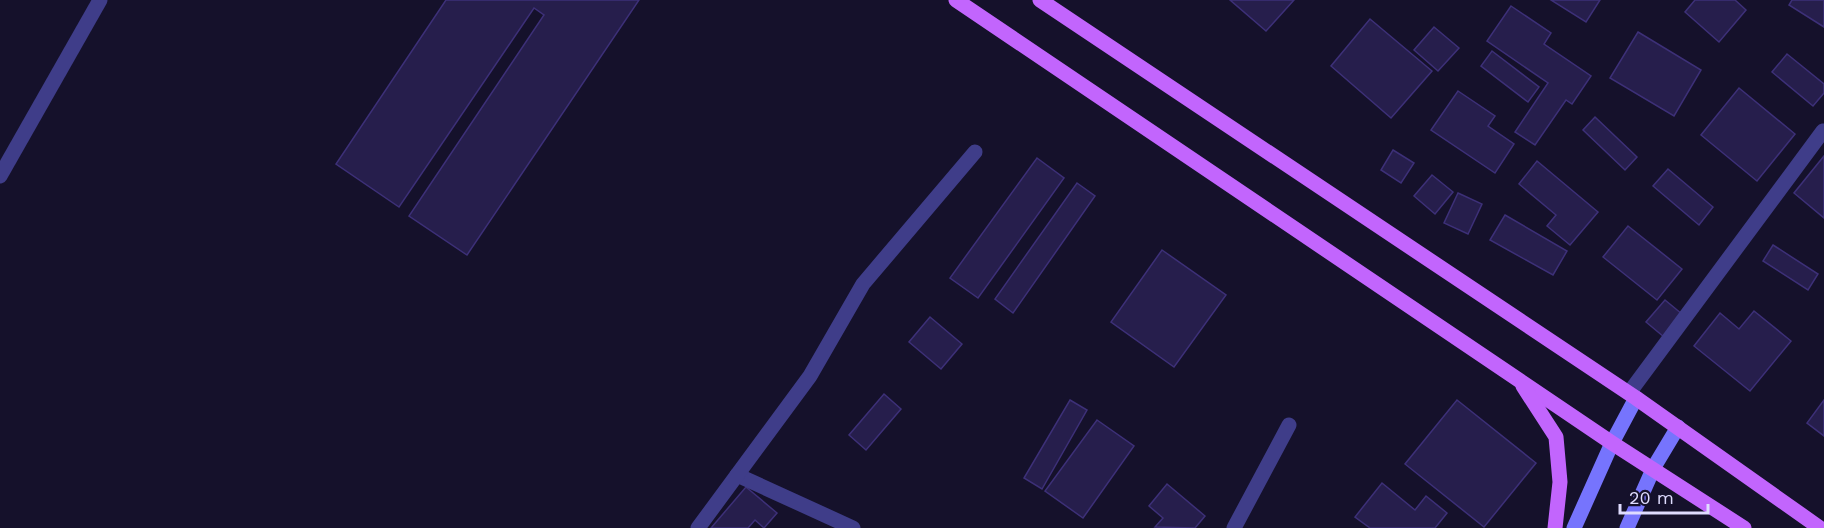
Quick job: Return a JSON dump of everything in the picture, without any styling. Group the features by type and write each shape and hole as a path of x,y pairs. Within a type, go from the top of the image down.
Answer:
{"main road":[{"path":"956,0 1612,443 1654,467 1744,528"},
{"path":"1040,0 1633,396 1820,528"},
{"path":"1520,381 1556,437 1560,482 1555,528"}],"street":[{"path":"0,176 100,0"},
{"path":"1574,528 1633,396 1823,131"},
{"path":"698,528 810,376 863,284 975,153"},
{"path":"1234,528 1289,425"},
{"path":"1627,528 1654,467 1678,427"},
{"path":"737,475 853,528"}],"building":[{"path":"446,0 639,0 467,255 409,216 544,15 534,8 399,207 336,164"},
{"path":"1230,0 1294,0 1266,31"},
{"path":"1551,0 1600,0 1586,22"},
{"path":"1695,0 1735,0 1746,10 1719,42 1685,12"},
{"path":"1792,0 1824,0 1824,27 1789,5"},
{"path":"1511,6 1551,33 1544,44 1591,76 1572,104 1566,100 1535,145 1515,132 1548,83 1487,41"},
{"path":"1370,19 1432,71 1391,118 1331,66"},
{"path":"1434,27 1459,48 1438,71 1414,50"},
{"path":"1638,32 1701,70 1674,116 1610,78"},
{"path":"1492,51 1539,87 1528,102 1481,66"},
{"path":"1787,54 1824,84 1824,93 1813,106 1772,72"},
{"path":"1739,88 1795,134 1757,181 1701,135"},
{"path":"1458,91 1495,116 1488,126 1514,144 1495,173 1431,130"},
{"path":"1595,117 1637,157 1625,170 1583,130"},
{"path":"1393,150 1414,163 1401,183 1381,170"},
{"path":"1824,156 1824,218 1794,193"},
{"path":"1037,158 1064,178 978,298 950,278"},
{"path":"1537,161 1598,212 1570,245 1547,226 1556,215 1519,184"},
{"path":"1668,169 1713,207 1699,225 1653,186"},
{"path":"1432,175 1453,192 1435,214 1414,196"},
{"path":"1077,183 1095,196 1013,313 995,299"},
{"path":"1458,193 1482,204 1468,234 1444,223"},
{"path":"1505,215 1567,251 1553,275 1490,240"},
{"path":"1628,226 1682,269 1657,300 1603,257"},
{"path":"1773,245 1818,274 1808,290 1763,261"},
{"path":"1162,250 1226,295 1174,367 1111,322"},
{"path":"1665,300 1682,314 1664,337 1646,322"},
{"path":"1754,311 1791,341 1750,391 1694,346 1720,313 1739,329"},
{"path":"930,317 962,344 941,369 909,342"},
{"path":"884,394 901,409 866,450 849,435"},
{"path":"1070,400 1087,410 1042,489 1024,478"},
{"path":"1457,400 1536,463 1484,527 1405,464"},
{"path":"1824,400 1824,436 1807,423"},
{"path":"1097,420 1134,446 1083,518 1045,491"},
{"path":"1382,483 1415,510 1426,496 1447,513 1435,528 1370,528 1355,517"},
{"path":"1167,484 1205,516 1195,528 1155,527 1163,518 1149,506"},
{"path":"746,487 777,513 764,528 755,520 748,528 711,528"}]}
